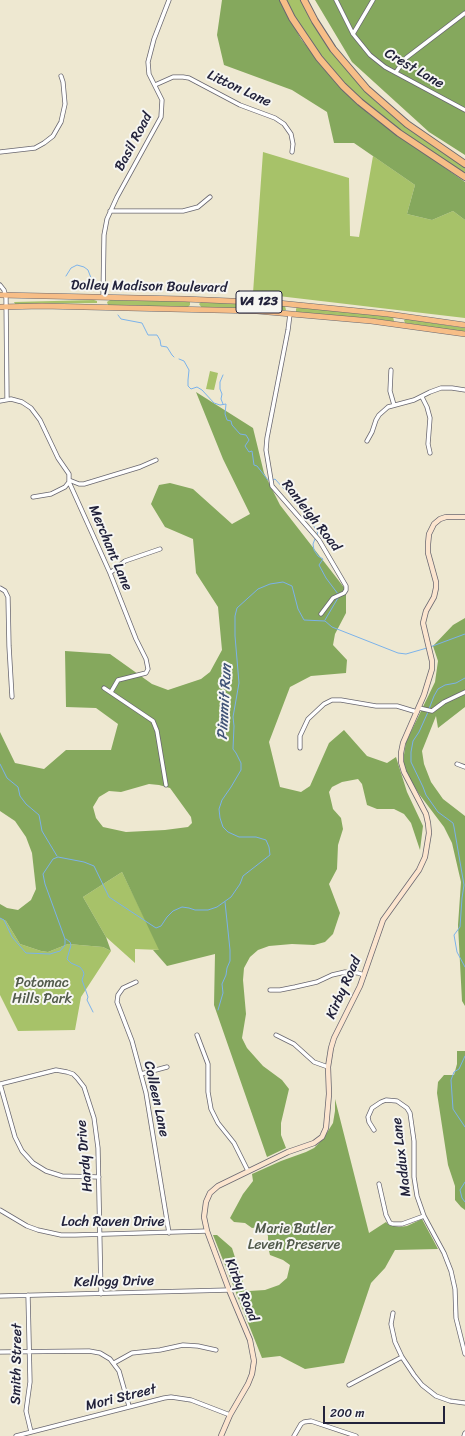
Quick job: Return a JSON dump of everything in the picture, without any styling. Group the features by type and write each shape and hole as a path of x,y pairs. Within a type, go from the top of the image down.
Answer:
{"highway":[{"path":"283,0 292,18 319,58 340,83 360,102 399,133 465,177"},
{"path":"304,0 319,28 333,49 367,89 407,124 465,164"}],"main road":[{"name":"Dolley Madison Boulevard","path":"3,295 194,299 291,304 465,325"},
{"path":"103,297 103,308"},
{"path":"194,299 194,309"},
{"path":"290,314 291,304"},
{"name":"Dolley Madison Boulevard","path":"0,307 194,309 290,314 399,324 465,334"},
{"path":"399,324 400,316"},
{"name":"Kirby Road","path":"220,1436 248,1384 252,1374 254,1361 250,1340 207,1231 204,1217 206,1202 210,1193 226,1181 288,1152 314,1143 322,1137 326,1128 328,1113 328,1067 334,1038 364,975 381,925 387,914 421,867 426,852 429,833 428,820 404,772 401,759 403,745 419,709 432,672 432,664 424,626 426,611 434,597 436,585 428,548 430,531 435,522 440,519 446,517 465,517"}],"street":[{"name":"Basil Road","path":"103,297 104,235 106,219 161,117 162,100 149,74 148,62 154,39 169,0"},
{"name":"Crest Lane","path":"336,0 353,34 370,55 385,67 465,110"},
{"path":"353,34 373,0"},
{"path":"396,72 406,58 465,13"},
{"path":"0,152 35,148 53,136 61,122 65,104 61,76"},
{"name":"Litton Lane","path":"155,85 173,77 189,78 240,105 275,118 284,124 291,134 293,144 292,152"},
{"path":"110,211 183,212 198,206 210,196"},
{"path":"0,285 3,289 6,306 7,399 0,401"},
{"name":"Ranleigh Road","path":"290,314 267,438 267,463 272,486 321,544 346,586 344,593 333,598 321,614"},
{"path":"391,370 390,391 394,405"},
{"path":"367,441 379,414 388,407 407,403 441,388 465,390"},
{"path":"422,397 430,418 428,444 430,453"},
{"name":"Merchant Lane","path":"7,399 22,402 35,412 58,458 69,474 69,481 110,573 136,639 146,660 148,669 144,675 118,680 111,692"},
{"path":"33,497 51,494 65,487 69,481 84,484 140,467 156,460"},
{"path":"110,573 125,561 160,549"},
{"path":"0,588 6,591 8,598 12,697"},
{"path":"104,688 152,719 155,724 166,785"},
{"path":"300,748 300,736 304,724 318,709 332,700 341,700 376,706 397,706 430,712 434,711 444,702 465,692"},
{"path":"457,764 465,767"},
{"path":"270,990 280,990 317,982 332,975 345,972 364,975"},
{"name":"Colleen Lane","path":"136,982 123,988 118,995 117,1002 132,1041 142,1074 169,1233"},
{"path":"197,1035 208,1064 208,1092 211,1109 218,1123 234,1143 248,1171"},
{"path":"276,1035 294,1044 314,1062 328,1067"},
{"path":"142,1074 167,1067"},
{"name":"Hardy Drive","path":"0,1084 56,1070 67,1072 77,1078 87,1093 94,1118 98,1148 102,1294"},
{"path":"0,1084 15,1136 22,1150 33,1162 46,1171 62,1176 99,1177"},
{"name":"Maddux Lane","path":"374,1130 368,1117 372,1108 381,1102 386,1100 398,1102 407,1108 410,1113 414,1142 415,1187 424,1216 444,1253 451,1271 455,1288 456,1318 465,1354"},
{"path":"379,1184 386,1215 390,1223 402,1224 424,1216"},
{"name":"Loch Raven Drive","path":"0,1210 16,1221 38,1230 61,1234 169,1233 207,1231"},
{"name":"Kellogg Drive","path":"0,1296 229,1290"},
{"name":"Smith Street","path":"28,1295 30,1382 26,1411 31,1432"},
{"path":"394,1313 391,1324 395,1342 402,1357 414,1375 429,1391 443,1399 465,1403"},
{"path":"114,1363 132,1353 160,1350 183,1345 198,1346 216,1350"},
{"path":"0,1352 89,1351 100,1353 114,1363 122,1377 129,1406"},
{"path":"349,1385 402,1357"},
{"name":"Mori Street","path":"16,1436 164,1398 179,1397 191,1400 230,1415"},
{"path":"294,1436 301,1424 311,1421 356,1436"}],"green space":[{"path":"222,0 280,0 301,39 333,79 369,114 465,182 465,220 453,211 432,220 407,214 415,185 354,143 334,143 327,112 292,90 224,65 217,35"},
{"path":"286,0 301,0 359,84 375,101 397,120 465,167 465,175 384,120 355,95 318,53 298,23"},
{"path":"315,0 465,0 465,155 429,132 352,62"},
{"path":"263,152 349,178 350,236 359,237 373,156 415,185 407,214 432,220 453,211 465,220 465,318 253,293"},
{"path":"110,300 187,301 190,302 190,305 188,307 108,305 107,302"},
{"path":"97,301 97,303 15,304 14,302"},
{"path":"201,302 285,306 286,310 202,308 199,304"},
{"path":"297,307 393,317 394,321 296,312"},
{"path":"406,319 465,328 465,332 405,323 404,320"},
{"path":"210,371 218,373 214,390 206,389"},
{"path":"196,392 253,428 264,473 280,505 346,590 346,613 335,634 333,645 347,660 346,673 311,676 290,687 269,742 280,787 301,792 310,786 329,743 344,730 367,756 387,763 396,757 407,792 423,826 420,850 411,823 404,814 394,809 377,809 367,805 362,784 358,779 342,782 332,787 329,792 333,809 341,818 343,829 338,845 337,869 329,884 340,913 333,934 325,942 314,945 292,944 269,946 258,950 250,957 244,968 243,980 246,1014 242,1038 247,1048 263,1066 282,1080 289,1089 281,1123 281,1135 286,1148 267,1157 214,1005 215,954 167,966 153,950 159,950 122,872 83,897 106,937 111,951 103,947 68,944 48,952 41,951 20,944 6,921 0,918 0,904 7,908 18,910 31,900 36,889 32,853 26,837 15,821 0,811 0,732 15,763 44,769 66,750 111,750 118,724 96,708 66,707 65,651 110,654 152,684 168,690 201,679 210,672 222,650 218,607 196,573 193,539 165,527 151,504 159,485 170,483 193,489 232,524 250,514 223,459","holes":["149,784 170,788 191,817 192,823 188,827 126,832 103,827 96,818 93,807 99,797 109,791 121,792"]},
{"path":"465,618 465,707 438,728 436,716 422,751 424,764 431,782 443,799 465,816 465,1006 462,1001 458,925 461,882 452,843 444,827 419,794 406,773 403,761 406,742 435,682 438,661 433,646 453,625"},
{"path":"122,872 160,950 135,949 135,963 106,937 83,897"},
{"name":"Potomac Hills Park","path":"0,918 6,921 20,944 41,951 48,952 68,944 103,947 111,951 81,997 75,1030 18,1031 0,995"},
{"path":"457,1051 465,1051 465,1210 455,1200 455,1186 448,1165 437,1093 438,1082 444,1075 454,1075 457,1064"},
{"name":"Marie Butler Leven Preserve","path":"335,1099 369,1233 386,1222 389,1225 399,1227 407,1226 422,1219 438,1249 395,1250 385,1268 371,1283 344,1363 305,1369 280,1356 262,1358 213,1235 217,1235 232,1248 245,1289 249,1291 265,1290 279,1285 287,1278 290,1265 283,1260 270,1255 268,1236 265,1229 259,1227 252,1228 245,1223 234,1222 230,1218 243,1194 253,1181 252,1174 306,1152 314,1148 323,1139 333,1123"}],"waterway":[{"path":"66,276 71,268 77,265 88,270 91,278"},
{"path":"118,315 121,319 142,323 148,335 157,335 161,346 167,347 174,357"},
{"path":"179,359 184,361 189,370 188,386 191,389 197,387 202,390 214,403 220,405 226,404 225,414 227,420 231,421 232,425 240,434 246,435 249,440 245,446 249,452 252,451 254,465 257,466 268,480"},
{"path":"223,375 220,382 222,394 221,399 223,404"},
{"path":"273,480 275,479 284,489 293,490 292,494"},
{"path":"291,499 300,504 318,533 317,535"},
{"path":"315,539 313,544 314,550 318,556 323,559 319,565 326,578 338,594"},
{"name":"Pimmit Run","path":"0,918 4,920 12,937 26,953 50,954 60,951 65,945 65,939 45,884 43,874 53,859 58,857 84,862 94,866 109,897 156,928 161,926 173,911 182,907 195,910 208,910 217,907 231,897 240,884 243,876 270,855 266,840 256,837 239,837 228,832 223,827 219,809 222,800 241,770 241,763 233,749 233,717 239,683 235,616 237,608 258,589 270,584 283,582 292,586 298,609 304,620 325,621 332,627 398,653 406,654 427,648"},
{"path":"325,620 338,598"},
{"name":"Pimmit Run","path":"430,647 465,634"},
{"path":"429,709 438,689 445,685 456,683 465,678"},
{"path":"428,712 413,741 411,762 426,795 438,812 453,823 464,885 460,927 454,935 457,952 465,967"},
{"path":"0,764 7,778 18,787 20,796 26,804 39,815 42,831 57,856"},
{"path":"218,1010 223,993 222,984 230,961 225,902"},
{"path":"66,939 71,945 67,959 71,963 80,967 83,971 84,974 82,980 88,997 87,1000 93,1012"},
{"path":"465,1056 459,1069 454,1072 451,1080 453,1109 465,1127"},
{"path":"465,1182 460,1190 462,1198 465,1202"}]}
